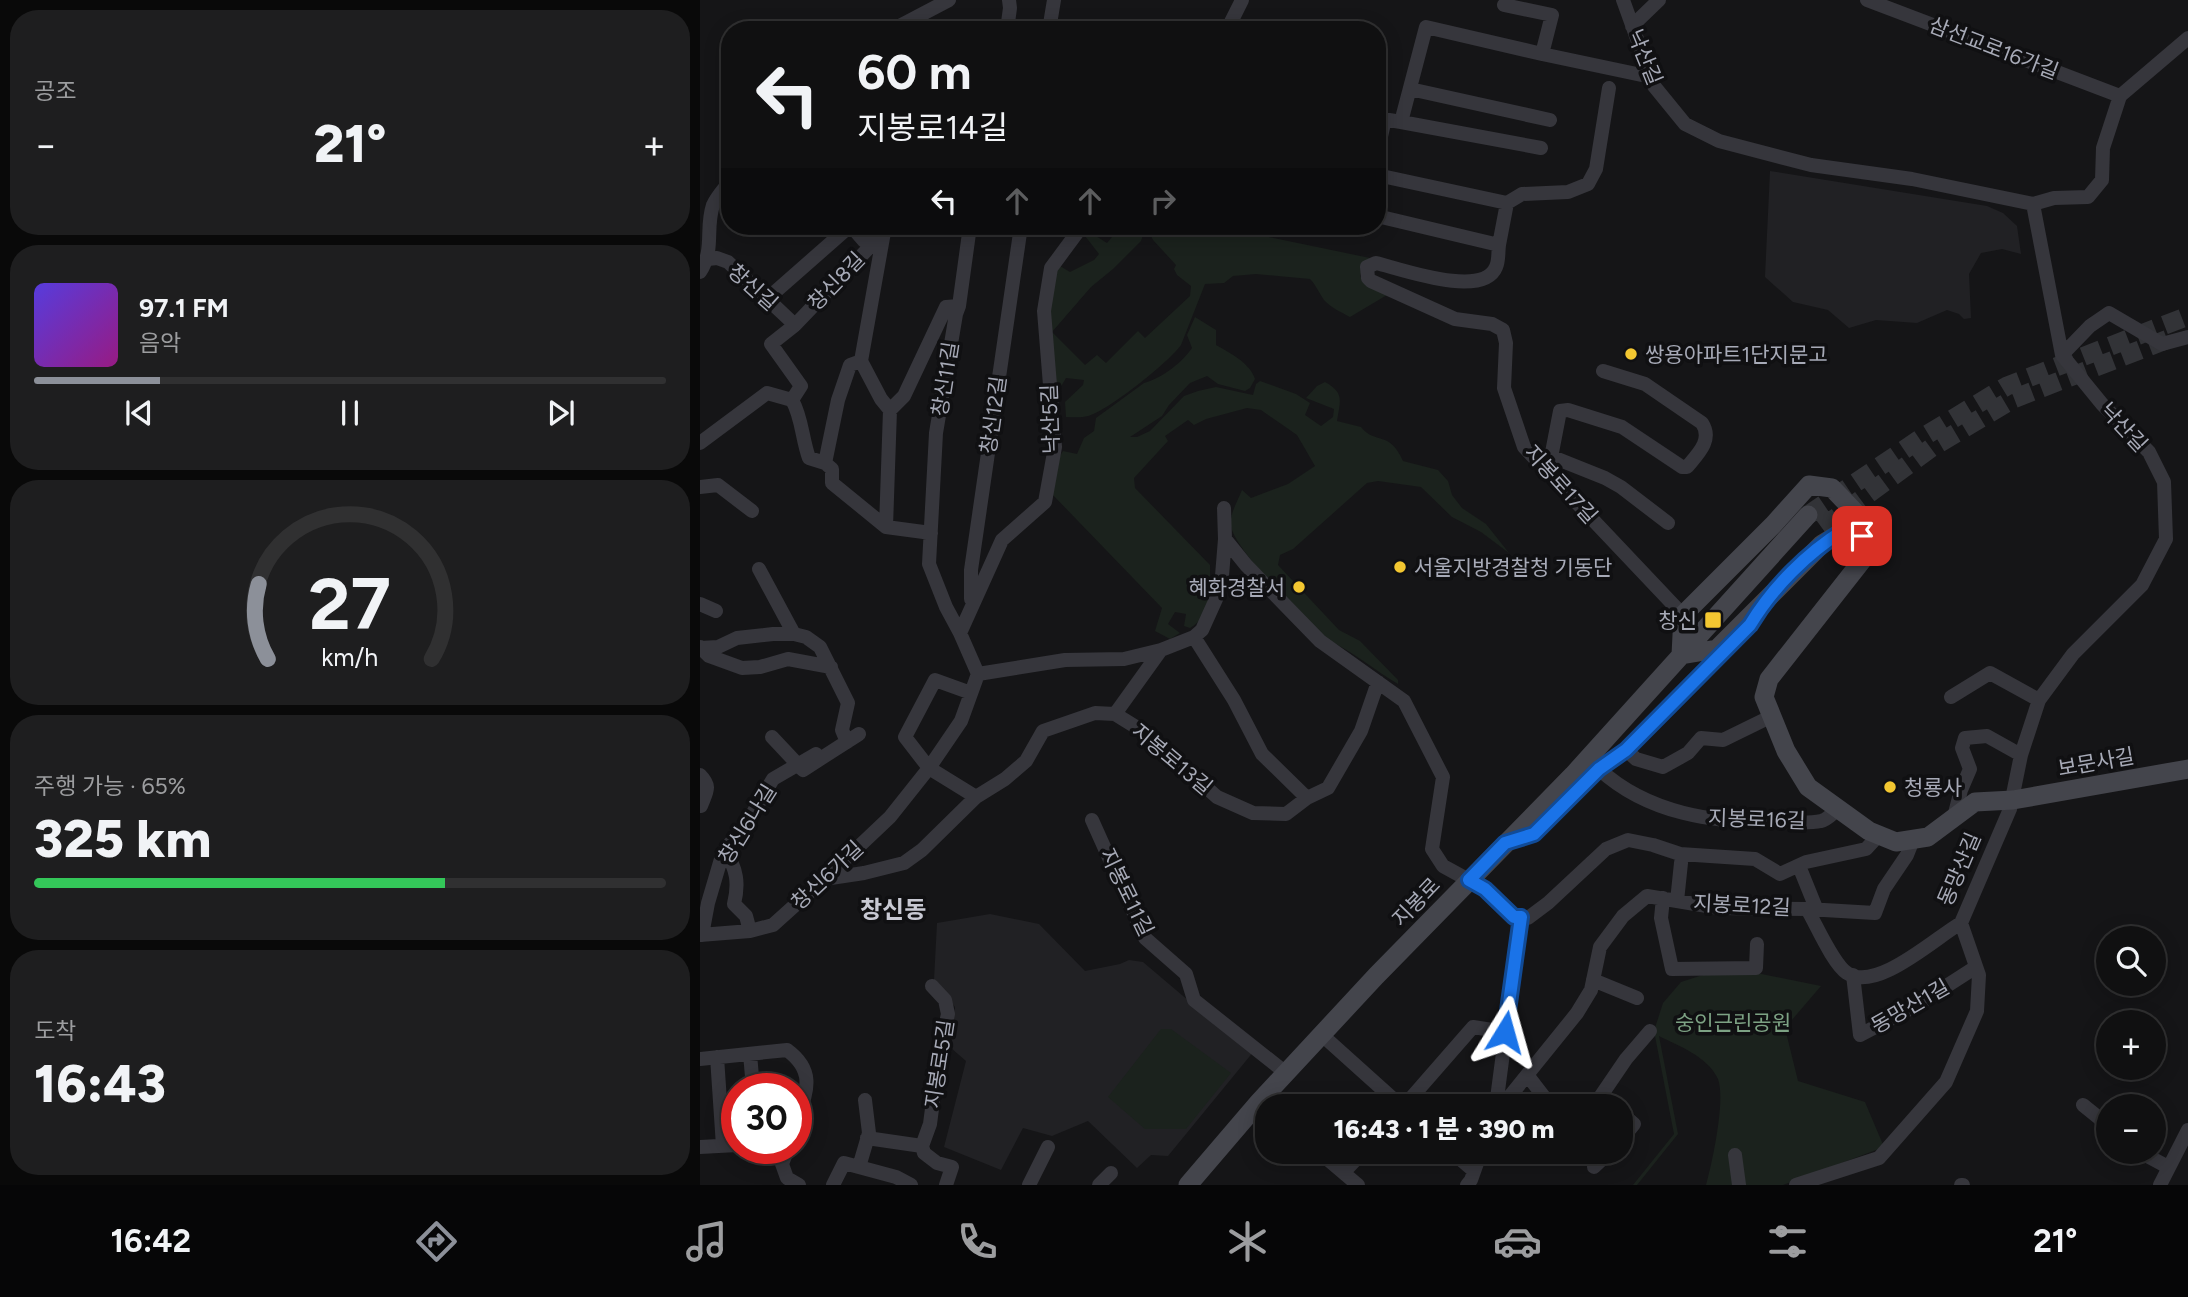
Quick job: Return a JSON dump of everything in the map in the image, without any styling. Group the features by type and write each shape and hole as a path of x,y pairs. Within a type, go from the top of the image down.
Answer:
{"street":[{"path":"909,21 949,0"},
{"path":"1008,21 1009,0"},
{"path":"1050,21 1054,0"},
{"path":"1232,21 1242,0"},
{"name":"낙산길","path":"1623,0 1654,86 1685,124 1718,141 1811,165 1912,179 2033,204 2054,198 2088,197 2102,180 2103,148 2120,96"},
{"path":"1632,26 1659,0"},
{"name":"삼선교로16가길","path":"1867,0 2120,96"},
{"path":"1504,5 1552,15 1542,54"},
{"path":"1401,122 1426,27 1651,77"},
{"path":"2120,96 2188,38"},
{"path":"1386,177 1507,203 1522,194 1582,189 1596,169 1609,88"},
{"path":"1410,89 1550,120"},
{"path":"1386,119 1541,148"},
{"name":"창신길","path":"700,272 708,259 709,229 714,204 721,194"},
{"path":"1386,218 1499,245 1507,203"},
{"name":"낙산길","path":"2013,800 2021,755 2039,700 2073,654 2142,585 2166,539 2164,482 2149,452 2102,404 2062,355 2033,204"},
{"path":"767,299 841,235"},
{"path":"859,235 864,241"},
{"name":"창신8길","path":"881,235 795,325 771,344 801,386 792,400 798,410 802,439 809,458 825,463 838,400 850,365 861,360 883,235"},
{"name":"창신11길","path":"960,633 946,607 929,564 936,433 969,235"},
{"name":"창신12길","path":"971,604 971,570 1020,235"},
{"name":"낙산5길","path":"960,633 1002,540 1045,502 1055,447 1044,311 1051,268 1075,235"},
{"name":"지봉로17길","path":"1499,245 1494,270 1480,281 1465,284 1376,263 1367,267 1367,272 1371,281 1455,319 1492,324 1503,330 1506,343 1504,388 1512,419 1524,447 1683,615"},
{"name":"창신길","path":"708,259 717,258 728,262 795,325"},
{"path":"890,410 904,396 946,307 959,306"},
{"path":"2062,355 2090,326 2109,313 2162,344 2188,337"},
{"path":"861,360 881,399 890,410 886,527"},
{"path":"1548,473 1560,411 1568,410 1622,427 1682,467 1687,467 1705,443 1706,429 1702,423 1663,395 1645,384 1603,371"},
{"path":"700,443 767,393 792,400"},
{"path":"1550,456 1605,478 1668,523"},
{"path":"825,463 832,469 832,483 886,527 931,533"},
{"path":"700,487 718,485 752,511"},
{"path":"1862,536 1844,530 1822,544 1717,649 1681,655 1683,615 1773,526 1809,485 1832,488 1856,513 1867,554 1769,679 1764,697 1786,751 1808,787 1869,831 1896,842 1913,841"},
{"path":"960,633 978,674 1065,660 1124,659 1161,650 1194,637 1202,630 1221,588 1225,539 1224,508"},
{"name":"지봉로","path":"1271,1094 1286,1073 1573,775 1681,655 1815,522"},
{"path":"1225,539 1246,565 1320,641 1404,701 1443,777 1432,849 1443,866 1485,889 1514,917 1528,918 1606,849 1628,840 1680,854 1755,859 1780,874 1798,866 1866,849 1879,835"},
{"path":"759,569 794,634"},
{"path":"1505,843 1534,834 1599,769 1626,750 1750,625 1765,600"},
{"path":"700,604 716,611"},
{"path":"700,648 718,647 737,638 794,634 806,637 820,647 831,667"},
{"path":"1194,637 1234,700 1262,754 1307,798"},
{"path":"700,648 709,656 742,668 760,667 788,659 831,667"},
{"path":"1115,714 1161,650"},
{"name":"창신6나길","path":"701,935 708,903 725,852 744,828 773,779 799,765 803,770 853,738 842,730 848,703 831,667"},
{"path":"1951,697 1990,673 2039,700"},
{"name":"창신6가길","path":"701,935 750,932 773,925 890,817 929,768 961,720 978,674"},
{"path":"971,693 935,680 905,737 929,768 976,797"},
{"name":"지봉로13길","path":"824,879 904,863 922,850 976,797 1005,779 1026,761 1042,731 1095,713 1115,714 1144,732 1217,797 1253,813 1286,814 1307,798 1328,788 1361,731 1378,682"},
{"path":"1626,750 1636,759 1663,768 1688,753 1701,738 1723,740 1772,716"},
{"path":"1954,817 1970,769 1962,748 1965,738 1987,736 2021,755"},
{"path":"772,737 799,765 817,754"},
{"name":"지봉로16길","path":"1599,769 1613,782 1644,798 1695,817 1741,823 1823,821 1838,809"},
{"name":"보문사길","path":"2013,800 2188,769"},
{"path":"700,775 707,782 708,788 701,806"},
{"name":"동망산길","path":"1796,1185 1879,1158 1946,1082 1977,1011 1979,975 1961,923 2013,800 1975,802 1928,837 1913,841"},
{"name":"지봉로11길","path":"1092,820 1145,938 1186,974 1194,1000 1286,1073"},
{"name":"지봉로12길","path":"1512,1094 1577,1013 1591,990 1600,947 1623,916 1647,896 1719,908 1812,908 1875,913 1884,889 1907,855 1913,841"},
{"path":"725,852 733,862 738,887 734,904 746,916 750,932"},
{"name":"지봉로12길","path":"1681,863 1670,900 1661,918 1672,969 1756,968 1756,944"},
{"path":"1798,866 1812,908"},
{"name":"지봉로12길","path":"1812,908 1828,948 1846,973 1853,975"},
{"path":"1497,1094 1521,917"},
{"path":"1853,975 1861,978 1882,974 1961,923"},
{"name":"동망산1길","path":"1853,975 1860,1035 1917,1005 1976,967"},
{"path":"1593,980 1637,998"},
{"name":"지봉로5길","path":"922,1146 930,1124 939,1055 948,1014 945,1000 932,986"},
{"path":"1414,1094 1473,1027 1505,1032"},
{"path":"1603,1094 1626,1059 1650,1031"},
{"path":"1322,1035 1389,1094"},
{"path":"700,1059 787,1050 800,1060 804,1073"},
{"path":"750,1054 752,1073"},
{"path":"717,1057 721,1084"},
{"path":"1528,1076 1542,1094"},
{"path":"859,1167 869,1133 865,1100"},
{"path":"2083,1105 2096,1116"},
{"name":"지봉로","path":"1188,1185 1255,1114"},
{"path":"2160,1185 2188,1130"},
{"path":"867,1138 922,1146 924,1153 937,1163 952,1167 946,1185"},
{"path":"700,1147 721,1146"},
{"path":"1029,1185 1048,1147"},
{"path":"1735,1156 1739,1185"},
{"path":"833,1185 844,1163 911,1185"},
{"path":"782,1164 787,1178 799,1185"},
{"path":"1334,1164 1358,1185"},
{"path":"1344,1172 1352,1164"},
{"path":"1466,1164 1474,1171"},
{"path":"1466,1185 1477,1164"},
{"path":"1594,1167 1597,1164"},
{"path":"2162,1164 2168,1167"},
{"path":"1099,1185 1111,1173"}],"shaded area":[{"path":"1770,171 1987,206 2003,213 2017,226 2021,254 2002,249 1981,253 1969,274 1971,318 1964,319 1947,310 1917,323 1876,320 1849,328 1828,310 1793,302 1765,277"},
{"path":"990,914 1039,924 1085,971 1129,960 1143,962 1254,1051 1168,1156 1151,1155 1137,1168 1088,1121 1052,1136 1023,1128 1001,1170 944,1147 966,1061 951,1048 955,1007 934,980 937,923"}],"green space":[{"path":"1086,235 1094,235 1107,243 1114,235 1143,235 1141,241 1091,287 1052,332 1085,365 1097,355 1106,363 1138,331 1145,338 1190,296 1191,286 1177,275 1174,269 1176,265 1150,235 1259,235 1370,258 1363,266 1360,276 1366,285 1387,295 1350,317 1327,303 1310,279 1256,274 1233,276 1224,283 1205,284 1181,345 1164,363 1123,396 1097,412 1085,417 1066,417 1065,402 1083,385 1084,380 1066,378 1056,395 1045,377 1050,285 1060,266 1070,272 1094,260 1099,254"},
{"path":"1195,317 1216,330 1216,345 1244,363 1255,379 1245,391 1218,384 1207,376 1190,383 1162,416 1130,437 1150,431 1184,396 1216,387 1253,395 1256,384 1260,381 1296,394 1310,403 1305,415 1321,426 1333,417 1334,409 1306,398 1325,382 1336,390 1340,398 1337,421 1361,427 1372,436 1388,441 1403,461 1438,470 1448,481 1452,495 1462,508 1486,524 1509,553 1481,532 1452,517 1421,487 1378,481 1367,483 1293,549 1280,555 1278,565 1339,630 1360,641 1398,680 1398,684 1334,643 1309,623 1275,589 1235,537 1231,517 1242,490 1251,498 1288,484 1315,466 1297,435 1261,410 1247,408 1194,425 1188,420 1165,436 1168,441 1134,478 1135,488 1210,565 1209,600 1203,616 1190,628 1184,626 1186,614 1175,612 1168,624 1180,633 1170,639 1155,631 1162,608 1050,492 1058,459 1063,451 1077,454 1084,438 1094,431 1096,418 1144,383 1171,369 1188,354 1192,348 1187,335"},
{"name":"숭인근린공원","path":"1712,972 1752,972 1821,986 1785,1028 1798,1081 1865,1102 1884,1147 1783,1185 1706,1185 1715,1146 1720,1086 1712,1070 1699,1057 1659,1036 1678,1134 1637,1185 1633,1185 1674,1134 1654,1031 1663,1003 1681,982"},
{"path":"1161,1029 1171,1029 1231,1073 1186,1129 1145,1129 1108,1097"}],"tunnel":[{"path":"1808,515 1923,437 2007,386 2188,316"},
{"path":"1822,528 1931,448 2013,399 2176,336"}],"place":[{"name":"쌍용아파트1단지문고","path":"1631,354"},
{"name":"서울지방경찰청 기동단","path":"1400,567"},
{"name":"혜화경찰서","path":"1299,587"},
{"name":"창신","path":"1713,620"},
{"name":"청룡사","path":"1890,787"}],"district":[{"name":"창신동","path":"893,909"}],"route":[{"path":"1505,1032 1521,917 1514,917 1485,889 1469,880 1505,843 1534,834 1599,769 1626,750 1750,625 1765,600 1822,544 1844,530 1862,536"}]}
